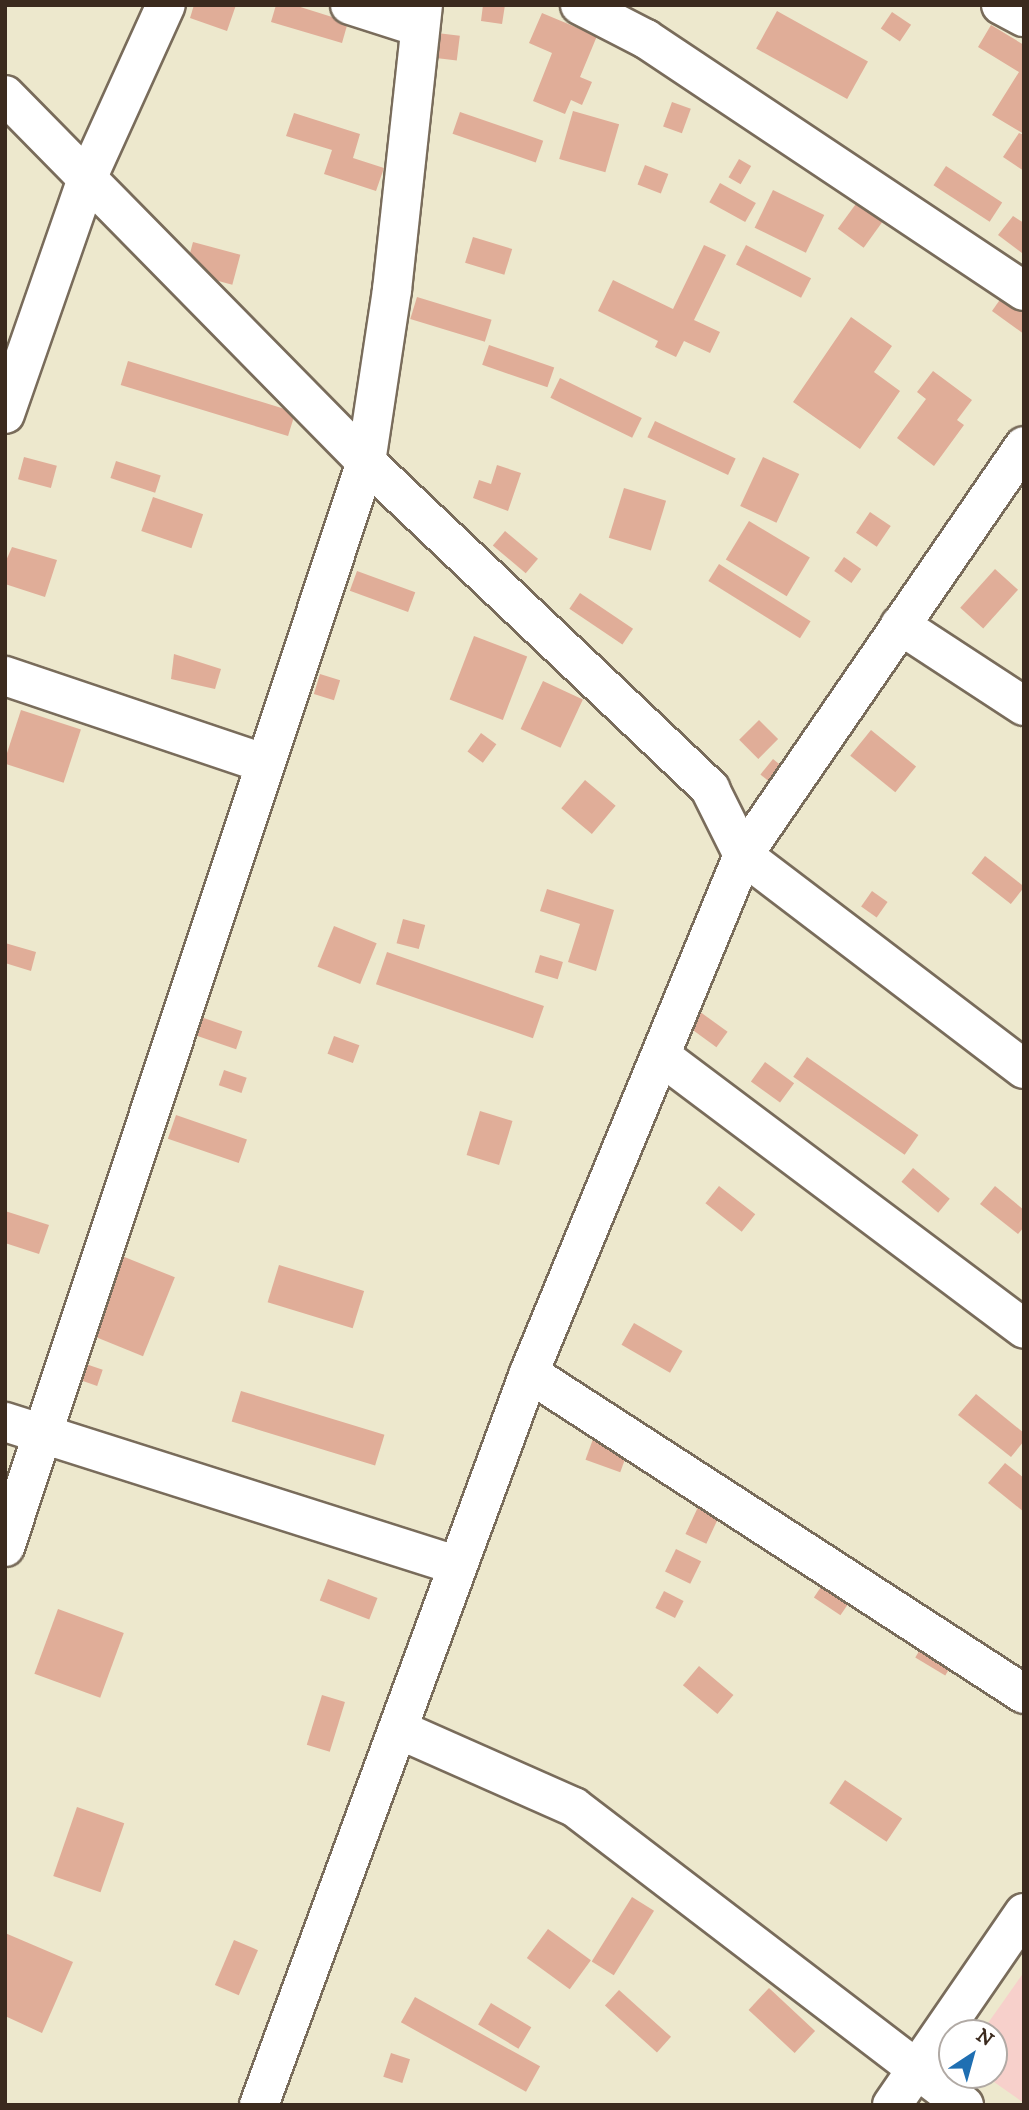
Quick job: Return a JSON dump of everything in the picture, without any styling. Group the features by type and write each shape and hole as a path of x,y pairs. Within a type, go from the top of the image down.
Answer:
{"street":[{"path":"5,414 86,181 166,5"},
{"path":"5,1547 366,462 392,290 421,16 350,5"},
{"path":"580,5 646,39 1024,291"},
{"path":"1002,5 1024,17"},
{"path":"5,95 86,181 366,462 710,789 743,855 1024,1069"},
{"path":"258,2105 400,1730 456,1565 529,1373 743,855 1024,446"},
{"path":"900,625 1024,706"},
{"path":"5,676 264,763"},
{"path":"661,1056 1024,1329"},
{"path":"529,1373 1024,1694"},
{"path":"5,1422 456,1565"},
{"path":"400,1730 574,1807 964,2105"},
{"path":"892,2105 1024,1913"}],"shaded area":[{"path":"1024,1972 1024,2103 1004,2089 1008,2089 1008,2019 991,2019"}],"building":[{"path":"194,5 236,5 227,31 190,18"},
{"path":"276,5 294,5 348,22 342,43 271,22"},
{"path":"483,5 505,5 502,24 481,21"},
{"path":"777,11 868,61 847,99 756,49"},
{"path":"892,12 911,25 900,41 881,29"},
{"path":"542,13 597,36 580,77 592,82 582,105 571,100 565,114 533,101 552,53 529,43"},
{"path":"991,25 1024,45 1024,134 992,115 1019,72 978,47"},
{"path":"437,33 460,36 457,61 434,58"},
{"path":"672,102 691,109 682,133 663,126"},
{"path":"573,111 619,124 605,172 559,159"},
{"path":"460,112 543,141 536,162 453,134"},
{"path":"294,113 360,134 353,158 384,168 376,191 324,174 332,150 286,136"},
{"path":"1019,133 1024,135 1024,171 1003,157"},
{"path":"739,159 751,166 741,184 728,177"},
{"path":"645,165 668,174 661,194 637,185"},
{"path":"946,166 1002,202 990,222 933,185"},
{"path":"720,183 756,203 745,222 709,202"},
{"path":"773,190 824,215 806,253 755,228"},
{"path":"866,190 892,209 864,248 838,229"},
{"path":"1013,216 1024,223 1022,253 998,235"},
{"path":"473,237 512,249 504,275 465,263"},
{"path":"193,242 240,255 232,285 185,272"},
{"path":"704,245 726,255 694,320 720,332 710,353 684,341 676,357 655,347 658,341 598,311 613,280 673,309"},
{"path":"746,245 811,278 801,298 736,265"},
{"path":"1006,291 1024,304 1024,334 992,311"},
{"path":"417,297 492,320 485,342 410,319"},
{"path":"851,317 892,346 874,372 900,391 860,449 793,402"},
{"path":"489,345 554,367 547,387 482,365"},
{"path":"128,361 295,412 288,436 121,385"},
{"path":"933,371 972,400 957,420 964,425 934,466 897,438 926,399 917,392"},
{"path":"560,378 642,418 632,438 550,398"},
{"path":"655,421 736,459 728,475 647,437"},
{"path":"24,457 57,466 51,488 18,479"},
{"path":"763,457 799,474 776,523 740,506"},
{"path":"116,461 161,476 155,493 110,478"},
{"path":"497,465 521,473 508,511 473,498 479,480 491,484"},
{"path":"624,488 666,501 651,551 609,538"},
{"path":"153,497 203,514 191,548 141,531"},
{"path":"870,512 891,526 877,547 856,533"},
{"path":"749,521 810,558 787,596 726,560"},
{"path":"505,531 538,559 526,573 493,546"},
{"path":"12,547 57,560 45,597 5,584 5,563"},
{"path":"844,557 861,569 851,583 834,571"},
{"path":"719,564 811,621 800,638 708,581"},
{"path":"995,569 1018,590 983,628 960,608"},
{"path":"357,571 415,592 408,612 350,591"},
{"path":"580,593 633,629 622,645 569,609"},
{"path":"474,636 527,656 503,720 450,699"},
{"path":"174,654 221,669 215,689 171,679"},
{"path":"320,674 340,680 334,700 314,694"},
{"path":"543,681 583,700 560,748 521,729"},
{"path":"21,710 81,729 64,783 5,764"},
{"path":"759,720 778,739 758,759 739,740"},
{"path":"871,730 916,767 895,792 850,756"},
{"path":"481,733 496,744 483,763 467,752"},
{"path":"773,759 788,771 775,787 760,775"},
{"path":"585,780 616,806 592,834 561,808"},
{"path":"985,856 1024,886 1011,904 971,873"},
{"path":"547,889 614,910 596,971 568,962 580,924 540,911"},
{"path":"872,891 888,902 877,917 861,907"},
{"path":"403,919 425,925 419,949 397,943"},
{"path":"334,926 377,943 360,984 318,967"},
{"path":"5,943 36,952 31,971 5,963"},
{"path":"387,952 544,1006 533,1038 376,984"},
{"path":"540,955 563,962 558,979 535,972"},
{"path":"692,1006 728,1032 716,1047 681,1021"},
{"path":"195,1015 242,1031 236,1049 189,1033"},
{"path":"334,1036 359,1045 353,1063 328,1054"},
{"path":"807,1057 918,1135 905,1155 793,1077"},
{"path":"765,1062 794,1083 780,1103 751,1081"},
{"path":"224,1070 247,1078 241,1093 219,1085"},
{"path":"480,1111 513,1121 499,1165 467,1155"},
{"path":"176,1115 247,1139 239,1163 168,1139"},
{"path":"913,1168 950,1199 938,1213 901,1182"},
{"path":"719,1186 755,1214 742,1232 705,1203"},
{"path":"995,1186 1024,1210 1024,1227 1018,1234 980,1204"},
{"path":"5,1211 49,1225 39,1254 5,1243"},
{"path":"122,1256 175,1277 143,1356 90,1335"},
{"path":"279,1265 364,1291 353,1328 268,1302"},
{"path":"634,1323 682,1351 670,1373 622,1345"},
{"path":"80,1362 103,1370 97,1386 74,1378"},
{"path":"241,1391 384,1435 375,1465 232,1422"},
{"path":"976,1394 1024,1433 1024,1441 1011,1457 958,1415"},
{"path":"593,1439 628,1452 620,1472 585,1460"},
{"path":"1005,1463 1024,1478 1024,1512 988,1483"},
{"path":"699,1505 720,1515 706,1544 685,1534"},
{"path":"676,1549 701,1561 690,1584 665,1571"},
{"path":"829,1575 856,1593 840,1615 814,1597"},
{"path":"328,1579 377,1598 369,1619 320,1600"},
{"path":"664,1591 684,1601 675,1618 655,1608"},
{"path":"58,1609 124,1633 100,1698 34,1674"},
{"path":"924,1643 954,1661 945,1676 915,1658"},
{"path":"699,1666 733,1695 717,1714 683,1685"},
{"path":"322,1695 345,1702 330,1752 307,1745"},
{"path":"845,1780 902,1819 887,1842 829,1803"},
{"path":"77,1807 124,1823 101,1892 53,1876"},
{"path":"632,1897 654,1911 614,1975 592,1961"},
{"path":"548,1929 591,1960 570,1989 527,1958"},
{"path":"5,1933 73,1962 42,2033 5,2016"},
{"path":"234,1940 258,1950 239,1995 215,1985"},
{"path":"769,1988 815,2031 795,2053 749,2010"},
{"path":"619,1990 671,2037 657,2052 605,2006"},
{"path":"415,1997 540,2066 526,2092 401,2022"},
{"path":"491,2003 531,2027 518,2049 478,2024"},
{"path":"391,2053 410,2059 402,2083 383,2077"}]}
